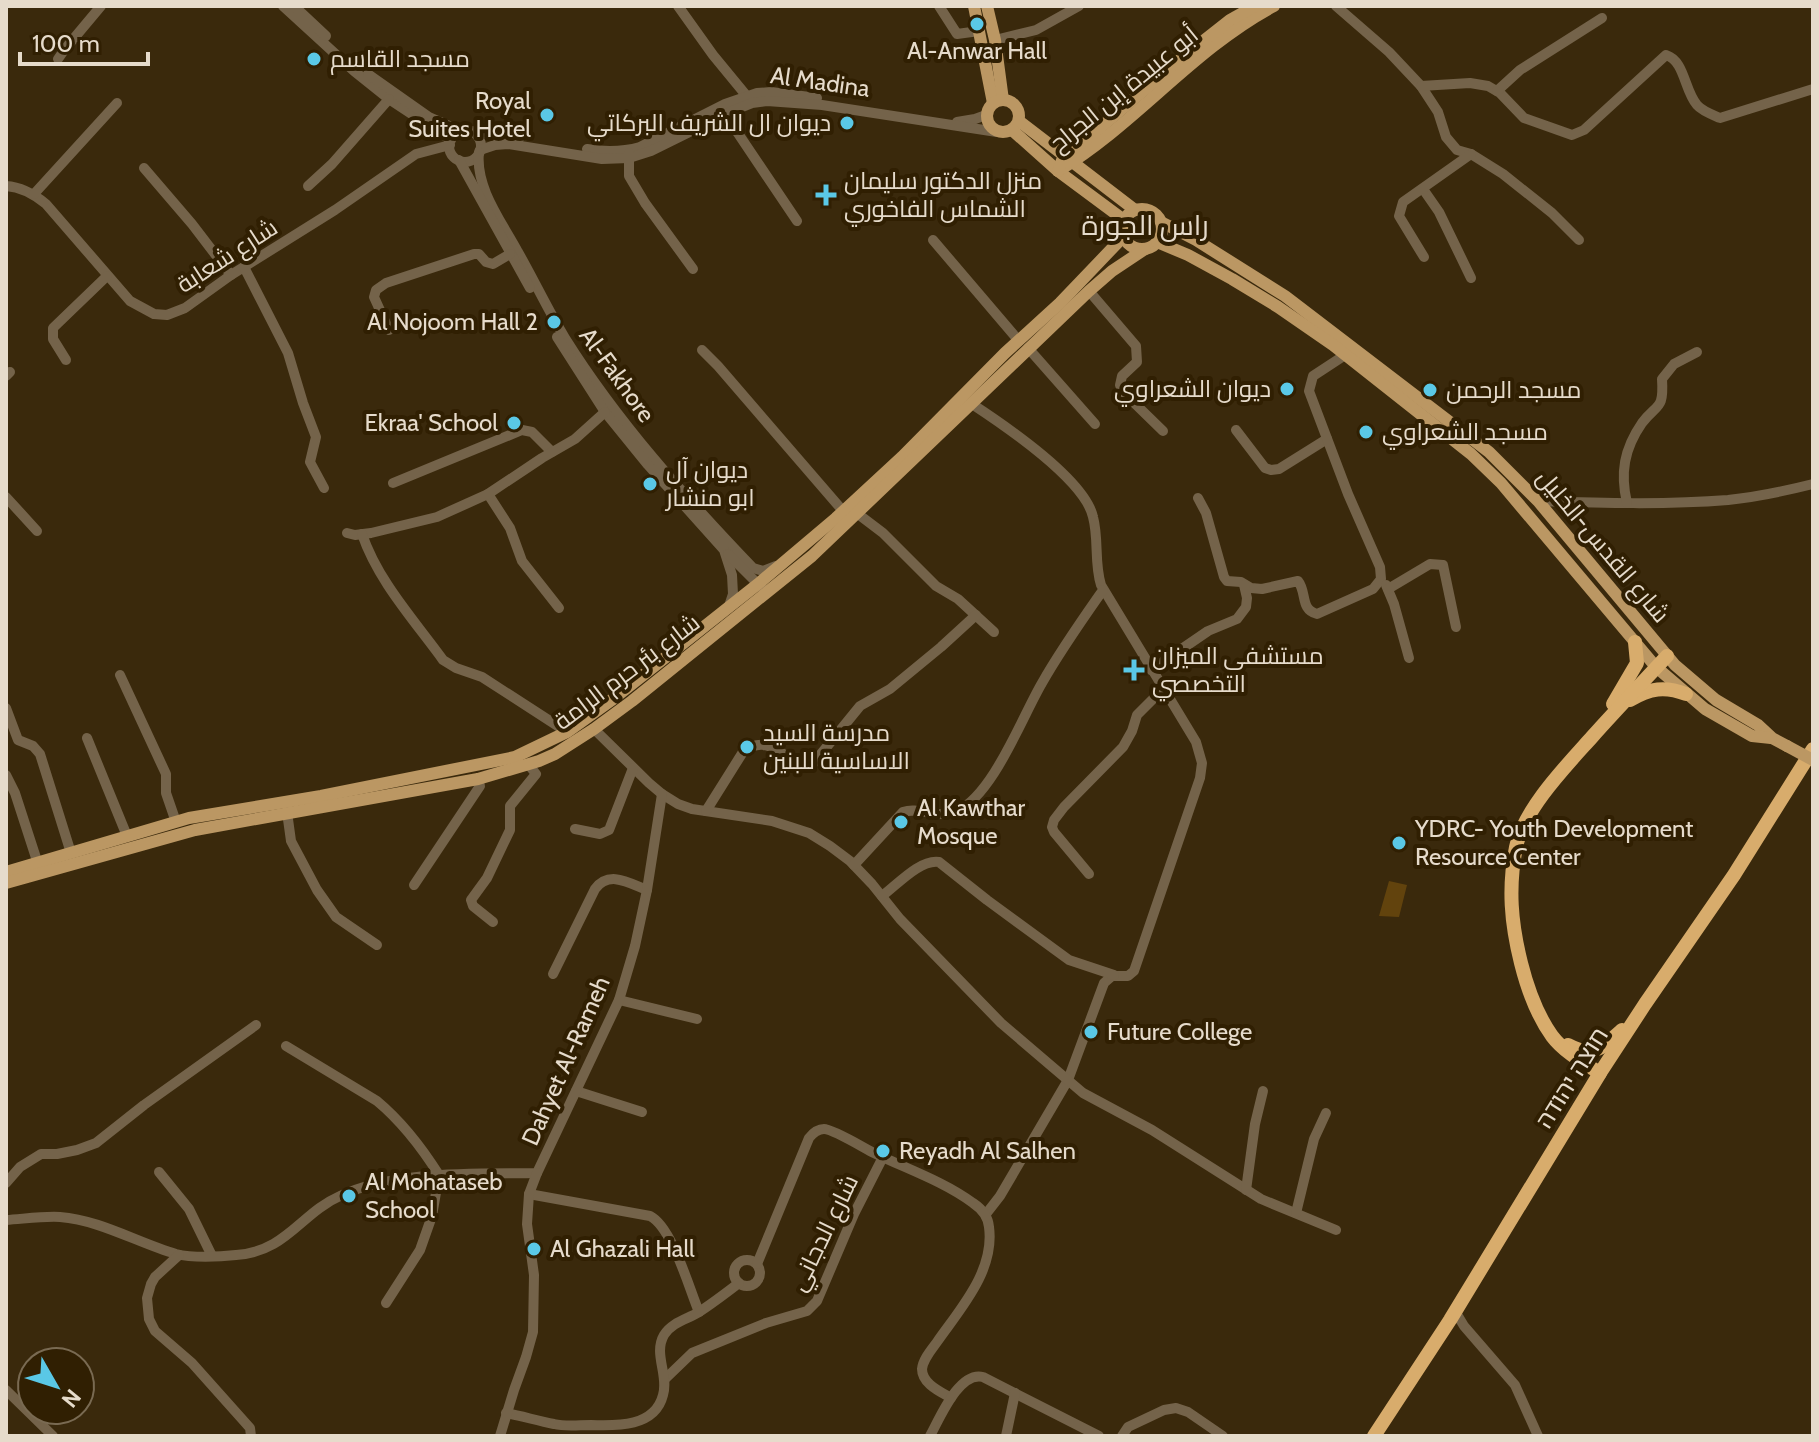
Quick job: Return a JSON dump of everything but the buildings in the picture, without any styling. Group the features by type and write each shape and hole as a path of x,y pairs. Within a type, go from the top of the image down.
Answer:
{"highway":[{"path":"1609,717 1611,707 1637,663 1635,642"},
{"path":"1555,1145 1585,1084 1584,1074 1553,1038 1532,997 1515,941 1511,891 1516,847 1527,819 1556,777 1662,662"},
{"path":"1609,717 1642,693 1672,688 1686,694"},
{"name":"חוצה יהודה","path":"1374,1436 1455,1311 1600,1073 1734,875 1813,749"},
{"path":"1553,1038 1578,1050 1588,1052 1602,1048 1645,1004"},
{"path":"1553,1038 1600,1073"}],"main road":[{"path":"974,6 998,101"},
{"path":"987,6 995,40 998,101 986,115 989,125 997,132 1007,132 1015,126 1019,116 1012,103 998,101"},
{"name":"أبو عبيدة إبن الجراح","path":"1058,171 1088,138 1183,57 1230,20 1255,6"},
{"name":"أبو عبيدة إبن الجراح","path":"1068,159 1138,112 1219,41 1274,6"},
{"path":"1015,126 1068,159 1135,210 1154,212 1161,222 1162,234 1151,245 1132,246 1124,236 1124,220 1135,210"},
{"path":"1015,126 1058,171 1124,220"},
{"name":"شارع القدس-الخليل","path":"1161,222 1196,240 1285,296 1489,452 1538,501 1686,694 1705,709 1752,736 1772,738"},
{"name":"شارع بئر حرم الرامة","path":"6,872 189,818 321,796 515,757 567,732 729,606 762,589 812,556 972,404 1060,303 1124,236"},
{"name":"شارع القدس-الخليل","path":"1151,245 1188,255 1232,279 1278,307 1345,355 1471,454 1501,483 1635,642 1662,662 1675,665 1716,700 1758,725 1772,738 1813,760"},
{"name":"شارع بئر حرم الرامة","path":"6,883 180,833 478,779 555,754 594,729 762,589 782,564 1023,345 1112,271 1151,245"}],"street":[{"path":"58,59 101,6"},
{"path":"283,6 354,71 450,142 452,154 459,160"},
{"name":"Al Madina","path":"294,6 356,65 392,92 429,117 466,131 629,154 725,104 749,100"},
{"path":"678,6 749,100"},
{"path":"939,6 957,34 979,31"},
{"path":"995,40 1036,30 1079,6"},
{"path":"1336,6 1389,52 1421,86 1438,112 1448,140 1457,150 1471,154 1503,174 1552,213 1579,240"},
{"path":"1497,91 1520,70 1602,18"},
{"path":"1421,86 1475,83 1488,86 1524,118 1572,135 1584,130 1666,55 1674,58 1679,65 1685,86 1698,107 1720,118 1813,89"},
{"name":"Al Madina","path":"459,160 469,161 480,151 508,144 602,159 651,151 749,100 771,92 836,101 935,122"},
{"path":"308,186 332,164 389,99"},
{"path":"34,194 117,103"},
{"path":"725,114 797,221"},
{"path":"935,122 962,122 986,115"},
{"path":"935,122 997,132"},
{"path":"450,142 457,133 466,131 478,137 480,151"},
{"name":"شارع شعابة","path":"6,186 34,194 55,213 130,301 154,314 167,315 185,308 416,154 450,142"},
{"name":"Al-Fakhore","path":"480,151 478,167 481,181 564,337 656,460 757,570"},
{"path":"629,154 629,176 693,269"},
{"path":"1424,257 1399,216 1403,202 1471,154"},
{"name":"Al-Fakhore","path":"459,160 558,340 605,412 724,550 732,575 733,594 729,606"},
{"path":"144,168 231,275"},
{"path":"1423,189 1439,212 1471,278"},
{"path":"933,240 1095,424"},
{"path":"389,330 374,297 376,290 386,283 475,254 493,264 510,254"},
{"path":"244,267 288,353 316,437 310,462 324,488"},
{"path":"66,360 53,339 53,328 107,276"},
{"path":"1089,291 1136,346 1137,362 1122,376 1120,385 1123,392 1163,431"},
{"path":"702,350 843,511"},
{"path":"1627,503 1622,481 1633,438 1644,421 1659,407 1663,393 1662,379 1674,364 1697,352"},
{"path":"1345,355 1313,376 1309,386 1311,399 1380,567 1409,658"},
{"path":"882,896 924,863 939,862 1069,960 1114,975 1129,976 1135,970 1201,771 1201,756 1196,742 1103,590 1099,579 1093,516 1084,495 1014,432 972,404"},
{"path":"347,533 362,534 437,517 488,494 575,439 605,412"},
{"path":"393,483 522,430 530,431 552,452"},
{"path":"1236,430 1264,466 1271,470 1279,469 1327,439"},
{"path":"1538,501 1627,503 1729,500 1813,484"},
{"path":"488,494 510,528 522,561 559,608"},
{"path":"6,497 37,531"},
{"path":"1198,498 1206,513 1224,578 1229,582 1262,589 1298,581 1302,584 1306,608 1317,614 1373,589 1381,576"},
{"path":"858,514 883,533 936,586 954,596 994,632"},
{"path":"362,534 368,553 443,660 482,677 567,732"},
{"path":"724,550 762,589"},
{"path":"762,589 757,570 782,564"},
{"path":"1388,589 1430,564 1443,565 1456,627"},
{"path":"1151,670 1208,631 1237,619 1246,607 1244,585"},
{"path":"854,865 903,812 913,810 948,814 966,806 978,796 1009,747 1040,685 1103,590"},
{"path":"706,811 747,748 768,745 803,765 812,765 860,706 890,689 976,615"},
{"path":"120,675 166,774 166,793 176,822"},
{"path":"1089,874 1055,834 1053,823 1064,807 1123,747 1137,715 1163,689"},
{"path":"6,708 18,740 35,747 40,754 71,853"},
{"path":"594,729 662,794 678,804 772,821 809,833 830,846 854,865 900,919 1001,1023 1083,1093 1152,1130 1261,1199 1336,1230"},
{"path":"87,738 127,836"},
{"path":"493,922 473,906 472,899 487,878 510,830 510,806 536,774 528,764"},
{"path":"575,829 600,834 609,830 633,768"},
{"path":"6,775 38,864"},
{"path":"414,885 480,786 478,779"},
{"name":"Dahyet Al-Rameh","path":"6,1220 60,1217 92,1224 179,1255 240,1255 281,1241 337,1197 372,1184 439,1175 537,1173 619,1000 647,890 662,794"},
{"path":"287,812 291,841 317,890 336,917 377,945"},
{"path":"553,974 600,883 615,878 647,890"},
{"path":"986,1214 1000,1196 1068,1080 1103,985 1114,975"},
{"path":"619,1000 697,1019"},
{"path":"6,1183 20,1167 41,1154 57,1154 96,1143 256,1025"},
{"path":"286,1046 377,1101 390,1112 439,1175 432,1216 420,1250 386,1303"},
{"path":"576,1091 642,1112"},
{"path":"1246,1190 1263,1091"},
{"path":"1296,1213 1314,1139 1326,1113"},
{"path":"757,1264 745,1260 738,1264 734,1272 736,1280 747,1286 758,1280 760,1272 757,1264 793,1174 813,1133 821,1129 830,1130 973,1202 986,1214 989,1227 990,1247 985,1267 922,1367 929,1383 951,1398"},
{"name":"شارع الدجاني","path":"665,1379 692,1353 766,1323 803,1312 814,1305 883,1157"},
{"path":"159,1172 189,1209 212,1256"},
{"path":"500,1436 533,1332 534,1275 527,1224 529,1194 537,1173"},
{"path":"529,1194 655,1219 663,1226 672,1244 699,1312"},
{"path":"179,1255 151,1284 147,1305 152,1326 192,1363 250,1428 251,1436"},
{"path":"506,1413 557,1425 620,1431 644,1418 656,1409 664,1393 665,1379 659,1352 663,1336 674,1325 699,1312 739,1283"},
{"path":"1455,1311 1464,1326 1515,1385 1538,1436"},
{"path":"930,1436 951,1398 968,1379 976,1376 1099,1436"},
{"path":"6,1390 53,1436"},
{"path":"1006,1436 1015,1393"},
{"path":"1122,1436 1128,1427 1164,1410 1176,1408 1188,1412 1223,1436"}],"shaded area":[{"path":"1389,881 1407,885 1399,917 1379,916"}],"place":[{"name":"Al-Anwar Hall","path":"977,24"},
{"name":"مسجد القاسم","path":"314,59"},
{"name":"Royal Suites Hotel","path":"547,115"},
{"name":"ديوان ال الشريف البركاتي","path":"847,123"},
{"name":"منزل الدكتور سليمان الشماس الفاخوري","path":"826,195"},
{"name":"Al Nojoom Hall 2","path":"554,322"},
{"name":"ديوان الشعراوي","path":"1287,389"},
{"name":"مسجد الرحمن","path":"1430,390"},
{"name":"Ekraa' School","path":"514,423"},
{"name":"مسجد الشعراوي","path":"1366,432"},
{"name":"ديوان آل ابو منشار","path":"650,484"},
{"name":"مستشفى الميزان التخصصي","path":"1134,670"},
{"name":"مدرسة السيد الاساسية للبنين","path":"747,747"},
{"name":"Al Kawthar Mosque","path":"901,822"},
{"name":"YDRC- Youth Development Resource Center","path":"1399,843"},
{"name":"Future College","path":"1091,1032"},
{"name":"Reyadh Al Salhen","path":"883,1151"},
{"name":"Al Mohataseb School","path":"349,1196"},
{"name":"Al Ghazali Hall","path":"534,1249"}],"district":[{"name":"راس الجورة","path":"1145,225"}]}
